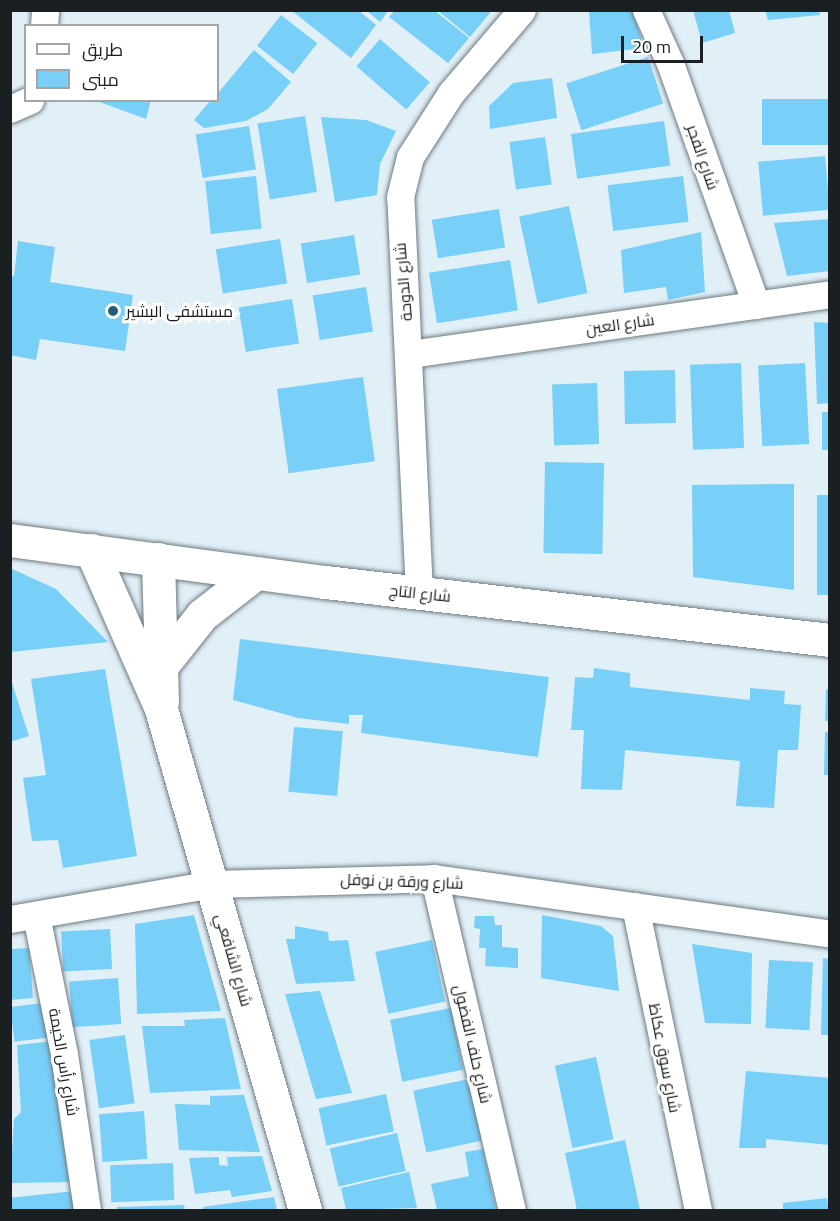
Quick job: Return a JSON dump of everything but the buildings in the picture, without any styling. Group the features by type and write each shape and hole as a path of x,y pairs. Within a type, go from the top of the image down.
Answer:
{"street":[{"name":"شارع الدوحة","path":"419,593 410,354 398,230 400,197 410,157 451,93 522,10"},
{"name":"شارع الفجر","path":"646,10 670,63 756,305"},
{"path":"10,109 26,102"},
{"name":"شارع العين","path":"410,354 830,294"},
{"name":"شارع التاج","path":"10,540 419,593 830,640"},
{"name":"شارع الشافعي","path":"91,550 161,709 305,1210"},
{"name":"شارع الشافعي","path":"158,560 164,663 161,709"},
{"path":"164,663 202,615 256,573"},
{"name":"شارع ورقة بن نوفل","path":"23,917 212,884 434,878 830,934"},
{"name":"شارع حلف الفضول","path":"434,878 512,1210"},
{"name":"شارع سوق عكاظ","path":"635,906 698,1210"},
{"name":"شارع رأس الخيمة","path":"23,917 64,1054 87,1210"}],"place":[{"name":"مستشفى البشير","path":"113,311"}]}
